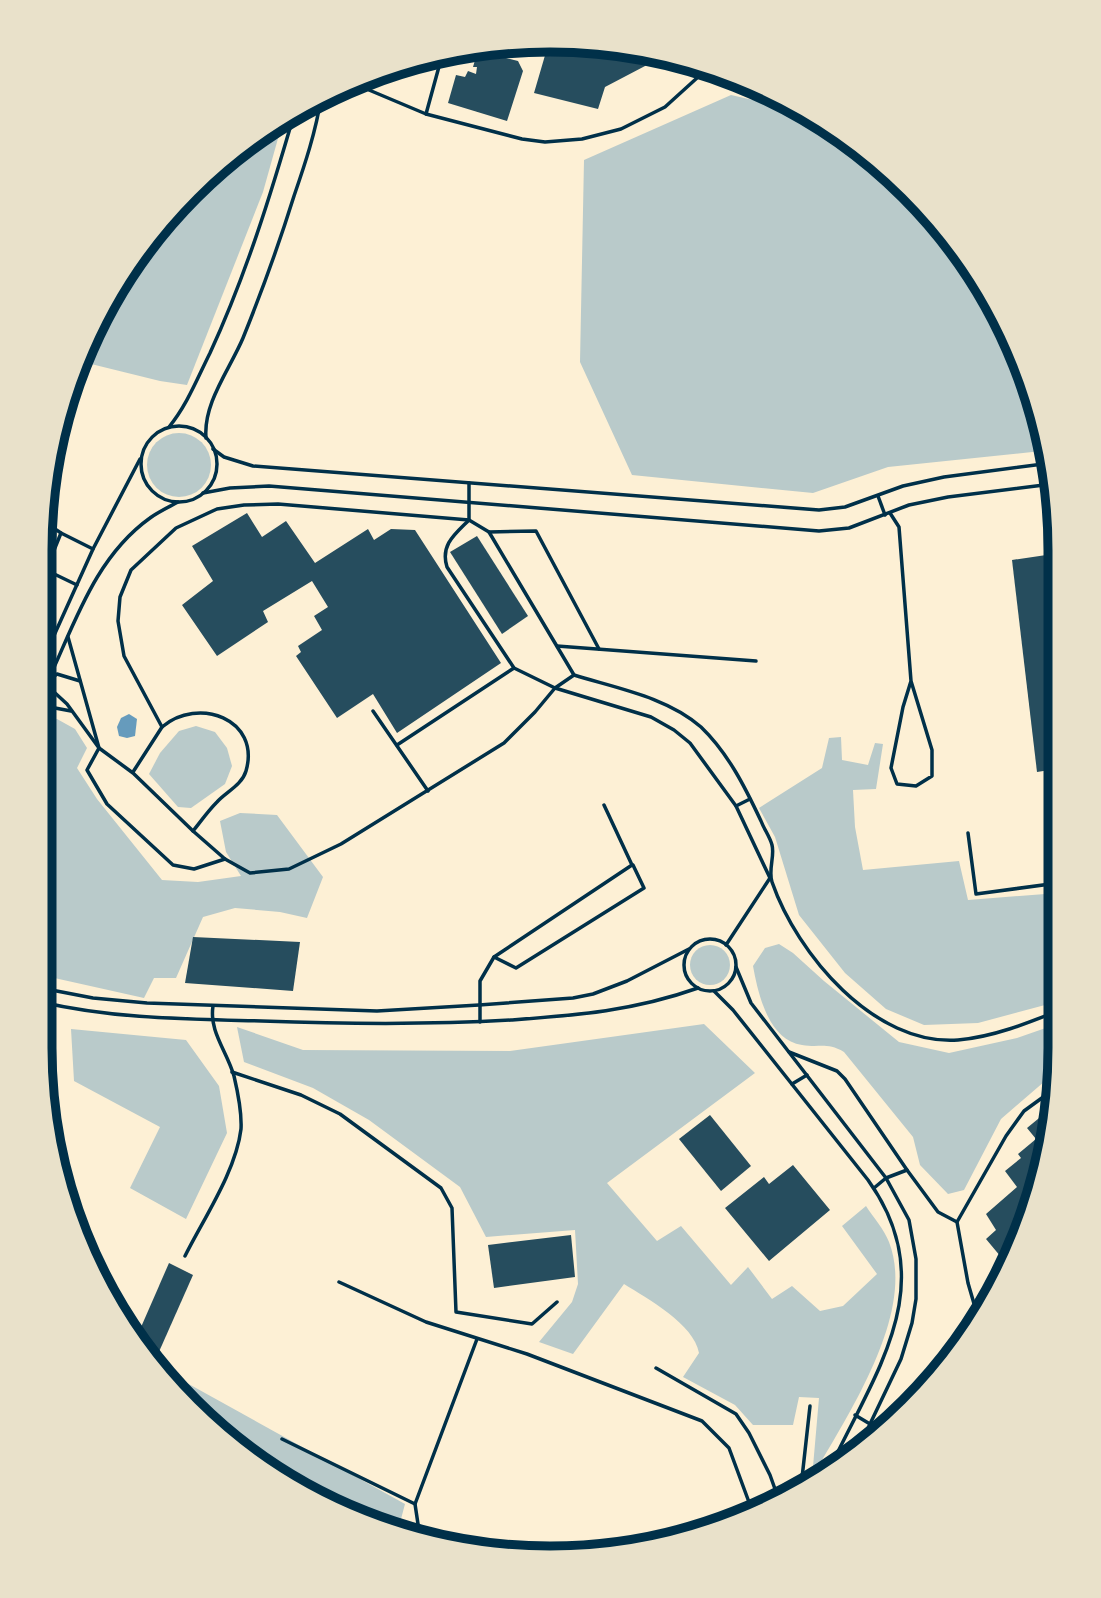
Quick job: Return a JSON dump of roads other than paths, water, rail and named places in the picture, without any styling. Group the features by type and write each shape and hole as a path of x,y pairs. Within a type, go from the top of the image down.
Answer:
{"lane":[{"path":"425,114 439,65"},
{"path":"365,88 425,114 545,142 582,139 621,129 665,107 700,75"},
{"path":"206,438 207,416 273,263 319,110"},
{"path":"169,427 190,395 251,254 290,126"},
{"path":"203,493 215,474 216,461 206,438 189,428 169,427 157,433 145,446 141,468 144,481 151,491 162,499 178,502 191,500 203,493 230,488 269,486 819,531 849,528 909,505 1041,485 1040,464 944,477 903,486 845,508 819,510 253,466 224,457 213,449"},
{"path":"52,640 93,549 143,454"},
{"path":"469,482 468,520 449,540 444,557 447,567 514,668 555,688 642,714 674,730 702,758 736,806 794,931 829,976 881,1021 907,1033 958,1040 1020,1026 1048,1015"},
{"path":"878,496 887,514 899,527 911,681 924,716 932,750 932,776 916,786 897,784 891,768 911,681"},
{"path":"52,671 100,570 150,517 178,502"},
{"path":"162,727 124,656 118,621 120,597 131,570 176,528 217,509 244,505 278,505 468,520 489,532 574,675 645,696 684,715 701,727 729,761 773,847 770,878 726,945"},
{"path":"53,528 93,549"},
{"path":"489,532 536,531 599,649"},
{"path":"52,555 61,533"},
{"path":"52,573 77,584"},
{"path":"68,637 99,748 87,769 107,804 173,865 194,869 225,859"},
{"path":"557,646 755,661"},
{"path":"397,745 514,668"},
{"path":"52,678 57,674 80,681"},
{"path":"52,692 72,711 99,748 132,772 225,859 250,873 289,869 341,844 428,791 504,743 536,712 555,688 574,675"},
{"path":"52,709 72,711"},
{"path":"373,711 428,791"},
{"path":"132,772 162,727 180,714 219,715 234,723 242,734 246,747 246,770 241,780 217,802 193,831"},
{"path":"736,806 750,799"},
{"path":"494,957 516,968 643,888 604,805"},
{"path":"968,833 976,894 1048,884"},
{"path":"480,1022 480,981 494,957 632,864"},
{"path":"52,990 93,998 213,1006 377,1011 479,1005 593,994 627,981 703,940 719,941 726,945 735,958 751,1003 886,1178 909,1220 916,1259 916,1299 907,1342 866,1433"},
{"path":"689,949 685,955 684,971 687,978 698,988"},
{"path":"714,991 729,982 736,967"},
{"path":"52,1004 97,1013 152,1018 380,1025 480,1022 604,1013 637,1007 698,988 714,991 733,1010 874,1188 894,1230 901,1264 900,1306 893,1333 836,1456"},
{"path":"185,1256 233,1161 241,1129 240,1102 232,1072 210,1020 213,1006"},
{"path":"788,1052 837,1071 845,1079 938,1212 957,1222"},
{"path":"232,1072 301,1095 340,1114 441,1188 452,1208 456,1312 532,1324 557,1302"},
{"path":"792,1084 807,1075"},
{"path":"975,1307 957,1222 1006,1136 1024,1111 1046,1095"},
{"path":"874,1188 886,1178 907,1170"},
{"path":"339,1282 426,1322 527,1354 702,1421 729,1448 750,1504"},
{"path":"420,1528 415,1504 477,1338"},
{"path":"656,1368 736,1414 749,1433 776,1491"},
{"path":"802,1477 810,1406"},
{"path":"855,1415 870,1424"},
{"path":"282,1439 415,1504"}],"water":[{"path":"129,714 137,719 135,736 119,736 117,727 121,718"}]}
